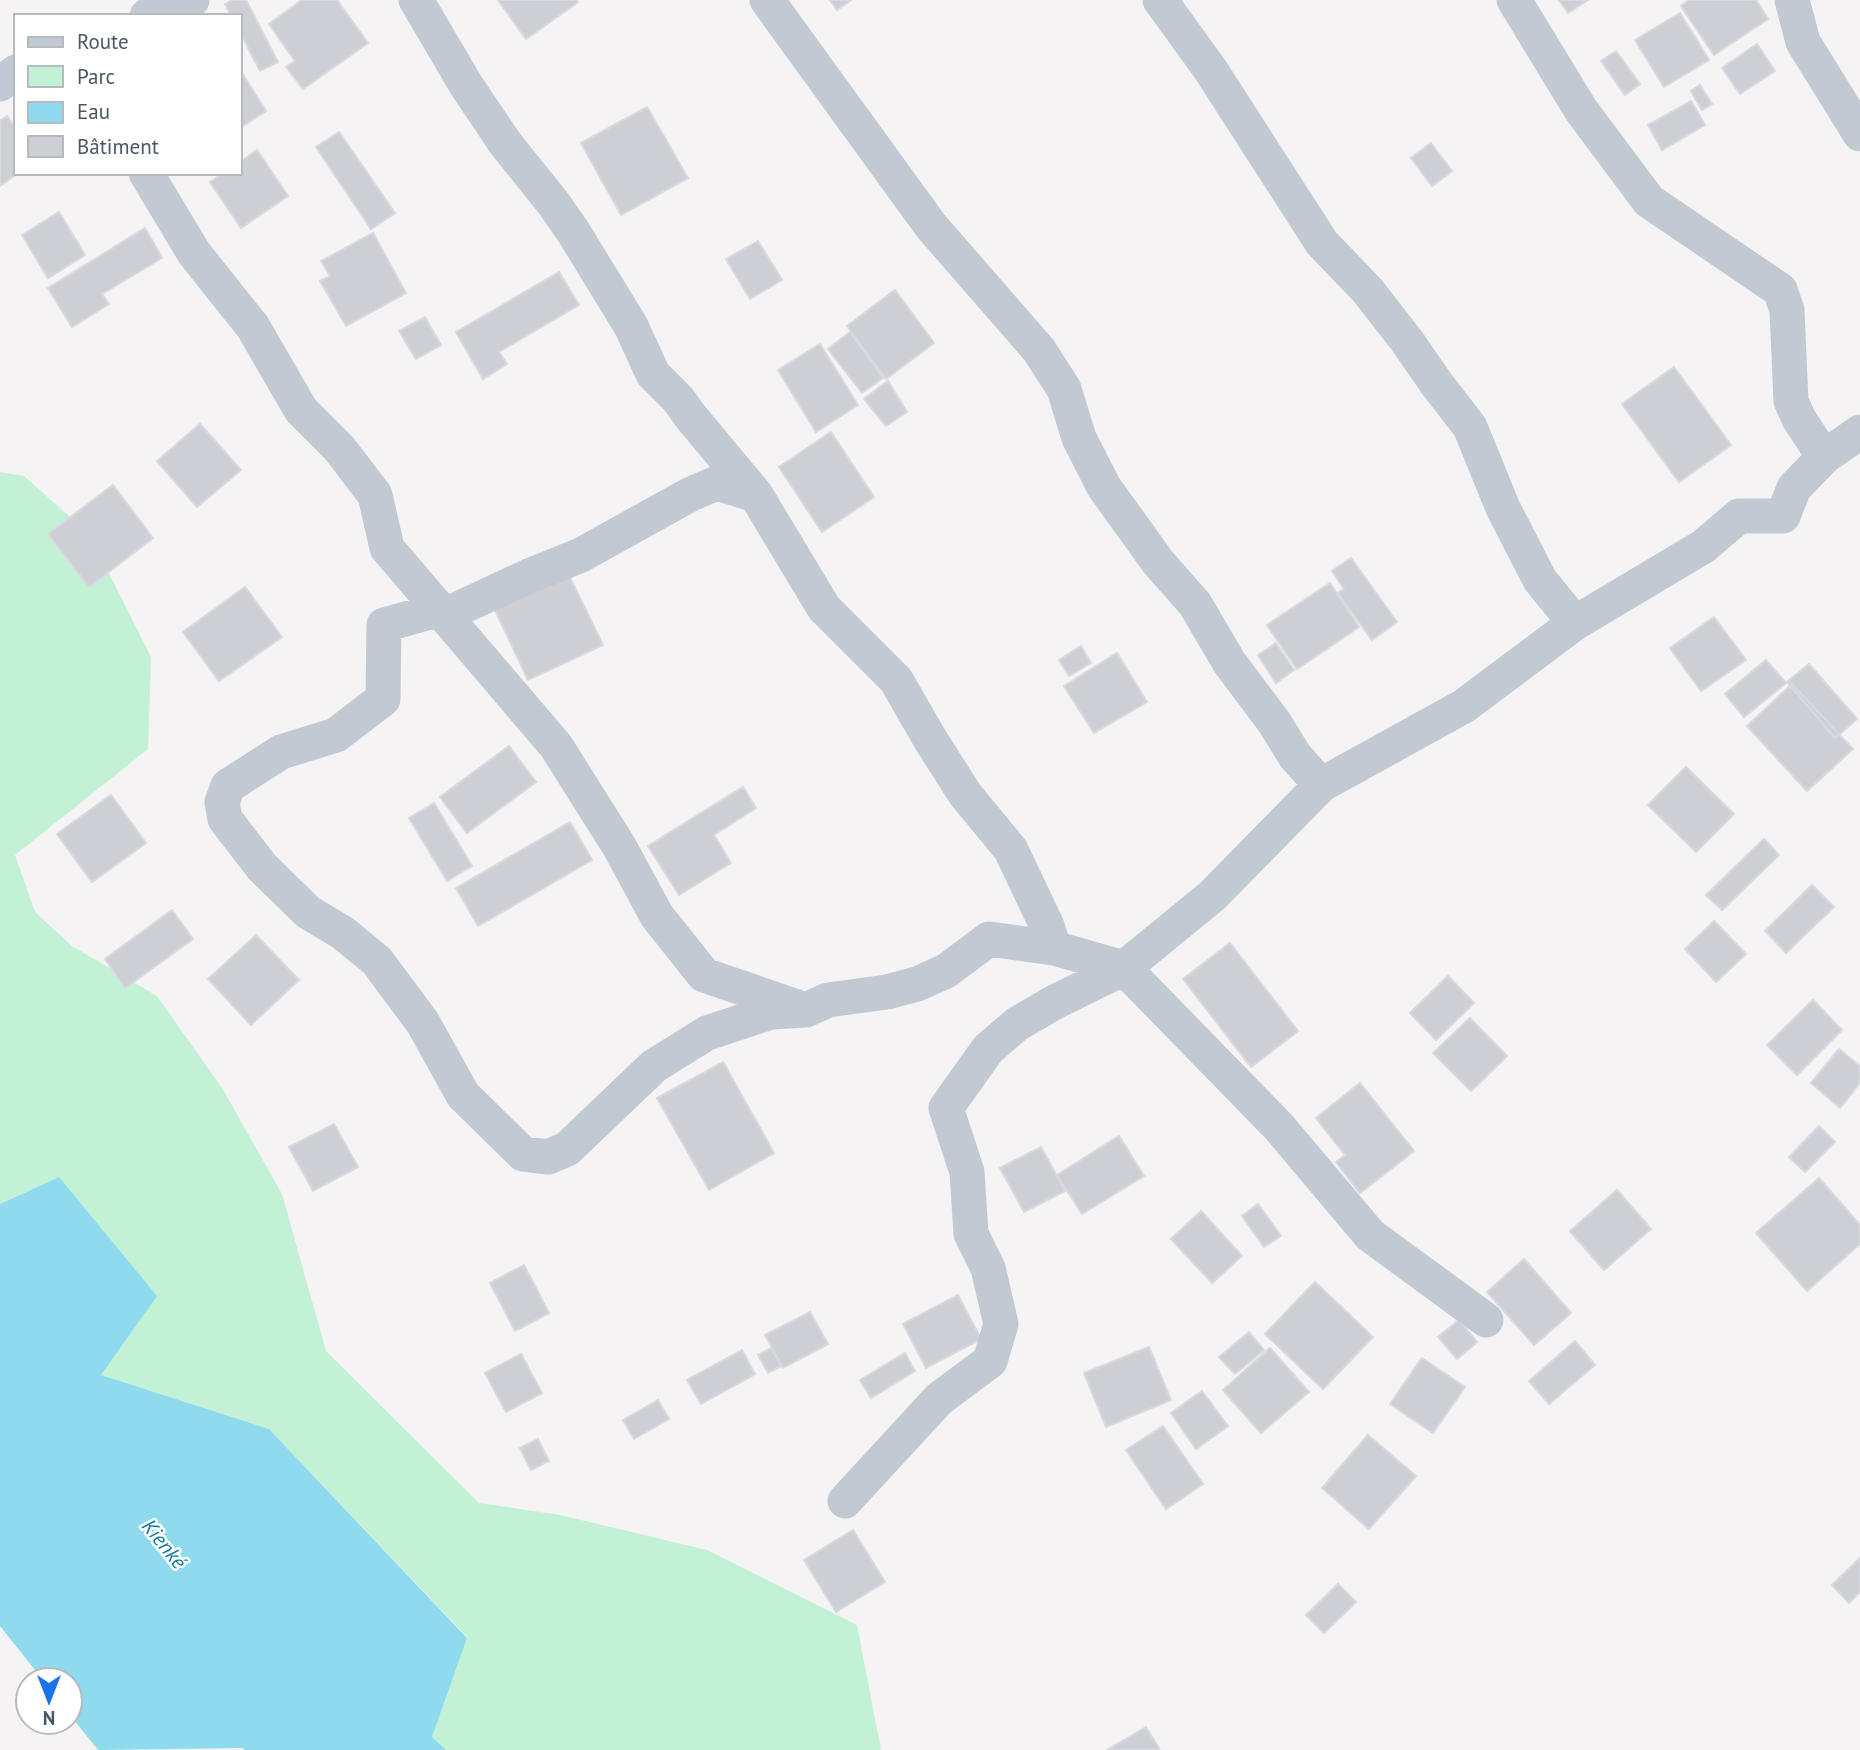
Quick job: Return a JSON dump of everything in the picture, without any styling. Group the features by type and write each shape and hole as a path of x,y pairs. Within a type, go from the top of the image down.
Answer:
{"street":[{"path":"153,14 192,0"},
{"path":"415,0 466,85 505,143 574,233 631,326 653,374 678,399 756,495 824,608 896,680 965,794 1011,850 1047,926 1054,948"},
{"path":"767,0 931,226 1039,350 1064,389 1079,438 1104,487 1158,562 1195,604 1229,662 1274,722 1295,756 1321,785"},
{"path":"1160,0 1210,69 1322,243 1368,291 1470,427 1503,508 1540,580 1575,623"},
{"path":"1514,0 1581,110 1649,201 1780,290 1787,310 1791,401 1799,419 1824,457"},
{"path":"1792,0 1803,42 1860,134"},
{"path":"147,175 194,253 253,327 301,410 339,448 375,495 387,548 556,746 619,846 657,916 704,975 806,1010"},
{"path":"845,1501 939,1399 990,1361 1002,1324 988,1268 971,1234 967,1172 946,1108 988,1049 1017,1024 1124,968 1212,896 1321,785 1464,706 1575,623 1704,546 1739,516 1783,516 1794,488 1824,457 1860,432"},
{"path":"756,495 717,483 691,494 581,555 528,576 445,615 434,611 384,625 383,699 336,734 281,752 228,786 222,802 225,819 262,867 308,912 343,933 377,961 423,1023 463,1095 523,1154 548,1157 567,1149 654,1066 707,1033 771,1012 806,1010 828,1000 887,992 917,984 946,971 989,939 1054,948 1124,968 1279,1127 1370,1235 1486,1320"}],"green space":[{"path":"0,472 24,476 89,534 151,657 148,749 15,855 35,912 72,946 157,996 222,1088 282,1194 326,1351 479,1503 560,1515 707,1550 857,1625 881,1750 446,1750 432,1737 467,1637 269,1429 100,1375 59,1177 0,1204"}],"water":[{"name":"Kienké","path":"59,1177 157,1296 101,1375 269,1429 467,1638 432,1737 446,1750 98,1750 84,1732 84,1666 32,1666 0,1626 0,1204"}],"building":[{"path":"233,0 246,0 278,62 260,71 242,36 242,14 230,14 225,4"},
{"path":"302,0 337,0 368,43 303,89 286,67 295,61 269,24"},
{"path":"498,0 576,0 578,2 526,39"},
{"path":"830,0 851,0 837,10"},
{"path":"1559,0 1588,0 1568,13"},
{"path":"1689,0 1756,0 1768,19 1714,55 1681,6"},
{"path":"1680,13 1709,60 1664,87 1635,40"},
{"path":"1757,44 1775,71 1740,94 1722,68"},
{"path":"1616,51 1640,84 1625,95 1601,61"},
{"path":"242,73 266,111 242,127"},
{"path":"1700,85 1712,104 1702,110 1691,91"},
{"path":"1691,101 1705,125 1662,150 1648,125"},
{"path":"647,107 688,178 621,215 581,143"},
{"path":"7,116 14,126 15,175 0,186 0,121"},
{"path":"339,132 395,213 371,229 316,147"},
{"path":"1431,143 1452,171 1432,186 1411,158"},
{"path":"257,150 288,196 241,228 210,182 220,175 242,175 242,161"},
{"path":"59,212 85,255 48,278 22,235"},
{"path":"145,228 162,258 102,294 109,304 72,327 48,288"},
{"path":"373,233 406,293 346,326 320,281 330,276 321,261"},
{"path":"758,241 782,280 750,299 726,259"},
{"path":"559,272 579,305 499,352 507,364 483,379 456,332"},
{"path":"895,290 934,343 886,379 847,326"},
{"path":"425,317 441,345 416,359 399,331"},
{"path":"850,332 883,378 862,393 828,349"},
{"path":"820,344 858,405 816,432 778,370"},
{"path":"1674,367 1731,445 1679,482 1622,404"},
{"path":"888,381 907,412 886,426 864,399"},
{"path":"200,424 241,470 197,507 157,461"},
{"path":"831,432 874,497 822,532 779,467"},
{"path":"113,485 153,538 89,587 48,534"},
{"path":"1351,558 1397,622 1372,640 1338,593 1344,589 1332,571"},
{"path":"566,569 603,645 528,680 492,604"},
{"path":"1330,583 1359,627 1297,669 1267,625"},
{"path":"245,587 282,637 219,681 183,632"},
{"path":"1714,617 1746,660 1701,691 1670,648"},
{"path":"1276,643 1294,670 1276,683 1258,655"},
{"path":"1081,646 1091,663 1069,676 1059,660"},
{"path":"1117,653 1147,702 1094,733 1064,686"},
{"path":"1766,660 1786,683 1744,717 1725,694"},
{"path":"1809,664 1857,719 1835,738 1787,682"},
{"path":"1792,684 1853,749 1807,791 1747,726"},
{"path":"509,746 536,782 467,833 440,797"},
{"path":"1686,767 1734,814 1696,852 1648,805"},
{"path":"743,787 756,808 714,835 731,863 679,895 648,846"},
{"path":"111,795 146,843 92,882 57,834"},
{"path":"434,803 472,866 447,881 409,818"},
{"path":"570,822 592,860 478,926 456,888"},
{"path":"1764,839 1779,855 1722,910 1706,895"},
{"path":"1812,885 1834,907 1786,953 1765,931"},
{"path":"172,910 193,939 125,988 105,959"},
{"path":"1714,921 1746,954 1716,982 1685,949"},
{"path":"256,935 299,980 251,1025 208,979"},
{"path":"1230,943 1298,1031 1251,1067 1183,979"},
{"path":"1448,976 1474,1003 1436,1040 1410,1013"},
{"path":"1813,1000 1842,1030 1797,1075 1767,1045"},
{"path":"1470,1018 1507,1056 1471,1091 1433,1053"},
{"path":"1839,1049 1860,1066 1860,1083 1840,1108 1811,1083"},
{"path":"723,1062 774,1153 709,1190 657,1098"},
{"path":"1360,1083 1414,1151 1360,1193 1336,1162 1345,1155 1316,1118"},
{"path":"334,1124 358,1167 313,1191 289,1147"},
{"path":"1819,1126 1835,1142 1805,1172 1789,1157"},
{"path":"1119,1136 1144,1176 1082,1214 1057,1175"},
{"path":"1041,1147 1065,1191 1024,1212 1000,1168"},
{"path":"1819,1178 1860,1225 1860,1244 1807,1291 1756,1233"},
{"path":"1617,1190 1651,1229 1604,1270 1570,1231"},
{"path":"1258,1204 1281,1236 1264,1247 1242,1216"},
{"path":"1201,1211 1242,1256 1212,1283 1171,1239"},
{"path":"1524,1259 1571,1313 1534,1345 1487,1292"},
{"path":"524,1265 549,1313 515,1331 490,1283"},
{"path":"1315,1282 1373,1337 1323,1389 1265,1334"},
{"path":"958,1295 981,1339 926,1368 903,1324"},
{"path":"810,1312 828,1344 783,1368 765,1335"},
{"path":"1459,1320 1477,1342 1457,1359 1438,1337"},
{"path":"1249,1332 1264,1350 1235,1374 1219,1357"},
{"path":"1575,1341 1595,1365 1549,1404 1529,1381"},
{"path":"1149,1347 1171,1400 1106,1427 1084,1373"},
{"path":"771,1348 781,1366 768,1373 758,1355"},
{"path":"1270,1348 1309,1392 1261,1433 1223,1390"},
{"path":"742,1350 755,1374 701,1404 687,1380"},
{"path":"905,1353 915,1371 871,1398 860,1380"},
{"path":"521,1354 542,1393 506,1412 485,1373"},
{"path":"1422,1358 1465,1387 1433,1433 1390,1404"},
{"path":"1202,1391 1228,1426 1196,1449 1171,1413"},
{"path":"658,1400 669,1419 634,1439 623,1420"},
{"path":"1163,1426 1203,1484 1166,1509 1126,1450"},
{"path":"1368,1435 1416,1476 1369,1529 1322,1488"},
{"path":"538,1439 549,1461 531,1470 520,1448"},
{"path":"853,1530 885,1582 836,1612 804,1560"},
{"path":"1860,1558 1860,1592 1849,1603 1832,1585"},
{"path":"1338,1584 1356,1602 1324,1633 1306,1615"},
{"path":"1146,1727 1160,1750 1107,1750"}]}
